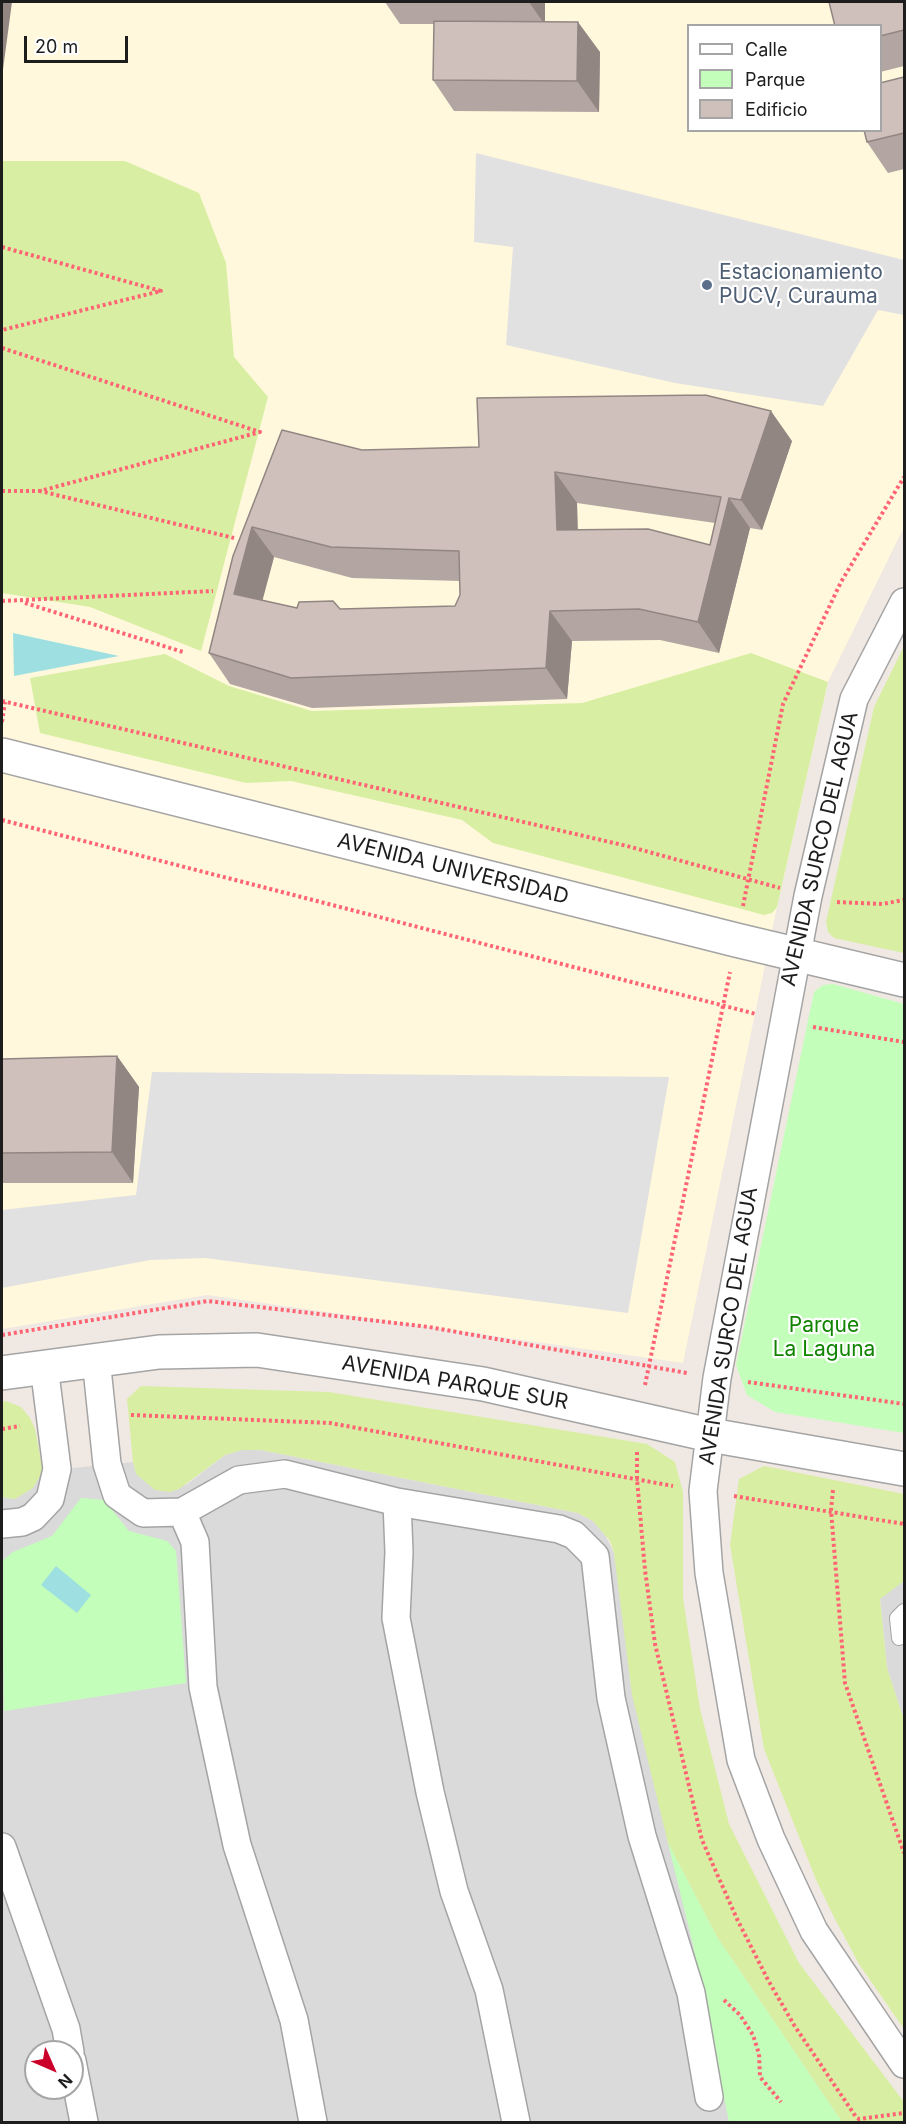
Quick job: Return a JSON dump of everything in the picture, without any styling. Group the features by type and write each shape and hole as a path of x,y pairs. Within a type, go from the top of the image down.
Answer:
{"street":[{"name":"AVENIDA SURCO DEL AGUA","path":"902,609 854,699 808,896 782,1022 717,1378 703,1491 709,1573 741,1760 771,1839 814,1931 904,2064"},
{"name":"AVENIDA UNIVERSIDAD","path":"2,755 796,955 904,980"},
{"name":"AVENIDA PARQUE SUR","path":"2,1373 159,1352 257,1350 483,1384 710,1435 904,1469"},
{"path":"96,1359 107,1464 117,1495 143,1513 182,1512 239,1480 285,1474 397,1502 559,1529 574,1536 595,1556 611,1698 642,1836 691,1993 709,2097"},
{"path":"2,1524 22,1522 33,1517 50,1499 57,1469 44,1366"},
{"path":"397,1502 399,1552 396,1618 430,1792 454,1891 489,1990 516,2122"},
{"path":"182,1512 195,1542 203,1687 215,1744 237,1845 294,2020 313,2122"},
{"path":"2,1847 68,2040"},
{"path":"80,2100 84,2122"}],"lane":[{"path":"899,1638 897,1617 904,1611"}],"path":[{"path":"2,248 161,291 2,330"},
{"path":"2,348 260,432 40,491"},
{"path":"904,477 841,582 783,704 724,1006 638,1418 637,1479 655,1644 702,1840 737,1919 768,1980 799,2034 856,2117 859,2119 904,2113"},
{"path":"2,491 40,491 234,538"},
{"path":"2,601 213,591"},
{"path":"21,601 183,652"},
{"path":"2,729 3,702 627,846 808,896 882,904 904,900"},
{"path":"2,820 782,1022 904,1042"},
{"path":"717,1378 904,1404"},
{"path":"101,1414 330,1423 703,1491 831,1510 904,1524"},
{"path":"2,1429 52,1420"},
{"path":"837,1456 831,1510 844,1683 904,1853"},
{"path":"691,1993 706,1989 717,1994 747,2024 758,2045 760,2077 781,2102"}],"shaded area":[{"path":"2,2 904,2 904,527 828,682 777,907 683,1363 207,1295 2,1329"},
{"name":"Estacionamiento PUCV, Curauma","path":"476,153 904,260 904,315 878,310 823,406 675,383 506,345 513,247 474,242"},
{"path":"152,1072 669,1077 628,1313 205,1258 150,1260 2,1288 2,1210 136,1195"},
{"path":"242,1450 261,1450 578,1513 593,1521 603,1531 614,1553 668,1843 717,1937 842,2122 2,2122 2,1497 15,1499 43,1471 133,1462 136,1474 186,1485 225,1455"},
{"path":"904,1580 904,1720 887,1668 880,1598"}],"green space":[{"path":"2,161 125,161 199,193 226,263 234,357 268,397 201,651 90,607 2,593"},
{"path":"904,646 904,953 834,938 828,932 826,922 874,707"},
{"path":"751,653 828,682 777,907 772,913 764,915 493,843 462,820 291,781 246,783 40,733 30,678 165,654 229,686 312,711 582,703"},
{"name":"Parque La Laguna","path":"833,984 904,1004 904,1433 775,1412 747,1395 736,1365 814,992 823,985"},
{"path":"141,1386 329,1392 647,1444 675,1462 683,1492 683,1598 700,1709 729,1824 799,1963 904,2102 904,2122 842,2122 717,1937 668,1843 632,1695 614,1553 610,1541 593,1521 578,1513 261,1450 242,1450 225,1455 179,1489 170,1492 155,1490 136,1474 133,1462 127,1399"},
{"path":"6,1401 21,1407 30,1418 35,1429 43,1471 33,1488 15,1499 2,1497 2,1402"},
{"path":"764,1466 904,1494 904,1581 880,1599 887,1668 904,1720 904,2029 859,1964 835,1919 817,1882 764,1749 730,1545 739,1479"},
{"path":"81,1498 104,1500 129,1531 167,1541 176,1551 186,1683 4,1711 2,1561 13,1552 52,1536"},
{"path":"668,1843 717,1937 842,2122 729,2122 693,1945"}],"water":[{"path":"13,633 119,656 14,676"},
{"path":"56,1566 91,1595 77,1613 41,1585"}],"building":[{"path":"829,2 904,2 904,30 882,36 882,24 834,24"},
{"path":"434,21 578,22 577,81 433,80"},
{"path":"904,77 904,133 867,142 864,132 882,132 882,82"},
{"path":"705,395 771,411 741,500 729,498 698,622 639,609 550,611 546,668 291,678 209,653 233,556 282,430 362,450 479,447 477,398","holes":["555,472 721,497 710,545 648,529 557,530","252,527 331,547 459,551 460,595 455,606 340,609 333,601 299,602 297,608 234,594"]},
{"path":"117,1056 112,1152 2,1153 2,1059"}],"place":[{"name":"Estacionamiento PUCV, Curauma","path":"707,285"}]}
